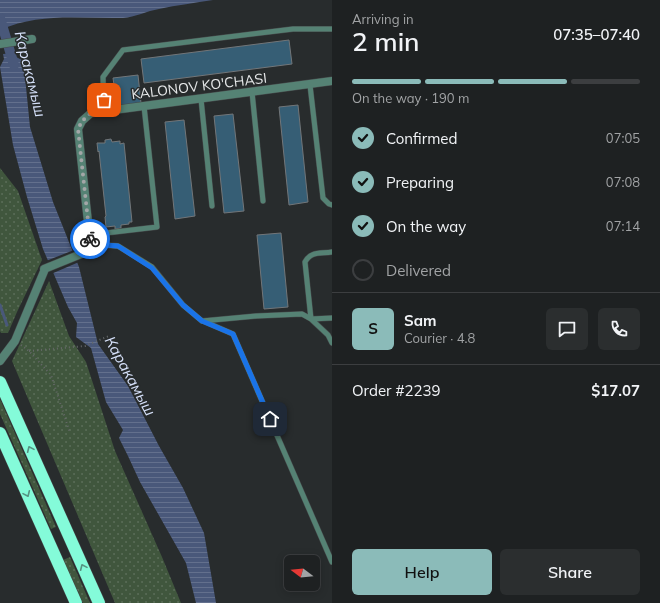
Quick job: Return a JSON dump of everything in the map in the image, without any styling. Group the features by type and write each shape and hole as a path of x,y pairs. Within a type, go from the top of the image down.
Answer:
{"highway":[{"path":"0,382 99,603"},
{"path":"0,433 76,603"},
{"path":"49,545 70,536"}],"street":[{"path":"0,44 32,39"},
{"name":"KALONOV KO'CHASI","path":"88,251 89,235 78,129 82,121 91,113 332,81"},
{"path":"0,361 15,341 45,270 44,269 88,251"}],"lane":[{"path":"104,111 103,77 123,50 293,29 332,29"},
{"path":"310,85 323,198 332,205"},
{"path":"252,92 263,201"},
{"path":"201,99 212,206"},
{"path":"89,235 157,227 144,106"},
{"path":"88,251 104,245 118,246 152,268 183,305 202,321 233,334 332,562"},
{"path":"310,319 304,262 312,254 332,252"},
{"path":"202,321 256,316 302,314 328,335 332,343"},
{"path":"310,319 332,318"}],"path":[{"path":"29,351 85,346 109,336"},
{"path":"15,341 29,351 52,375 70,433"}],"green space":[{"path":"0,168 18,191 42,260 8,333 1,333 0,331"},
{"path":"49,281 69,336 86,362 115,451 181,603 115,603 12,361"},
{"path":"0,399 56,527 51,529 0,414"},
{"path":"70,557 90,603 83,603 63,560"}],"water":[{"path":"0,0 213,0 154,10 123,18 45,19 15,24 0,30"},
{"path":"16,53 16,57 22,60 30,127 53,202 79,267 98,344 128,386 183,488 204,533 216,603 196,603 186,563 140,482 119,438 123,430 106,402 91,348 76,337 77,323 68,307 43,249 13,145 0,67 4,59 3,54"}],"pier":[{"path":"74,250 79,262 51,274 46,261"}],"building":[{"path":"289,40 292,64 144,83 141,59"},
{"path":"138,75 141,103 117,106 113,78"},
{"path":"298,105 308,202 289,205 279,107"},
{"path":"233,114 244,211 224,213 214,116"},
{"path":"184,120 195,216 175,219 165,122"},
{"path":"111,139 112,142 120,141 120,144 124,143 132,222 121,225 121,228 115,229 115,226 106,227 97,143 105,143 105,140"},
{"path":"281,233 288,307 264,309 257,235"}],"waterway":[{"name":"Каракамыш","path":"0,18 14,65"},
{"path":"0,305 7,325"}],"way so far":[{"path":"90,239 78,129 82,121 91,113 104,111 104,100"}],"route":[{"path":"90,239 91,250 104,245 118,246 152,268 183,305 202,321 233,334 270,419"}]}
